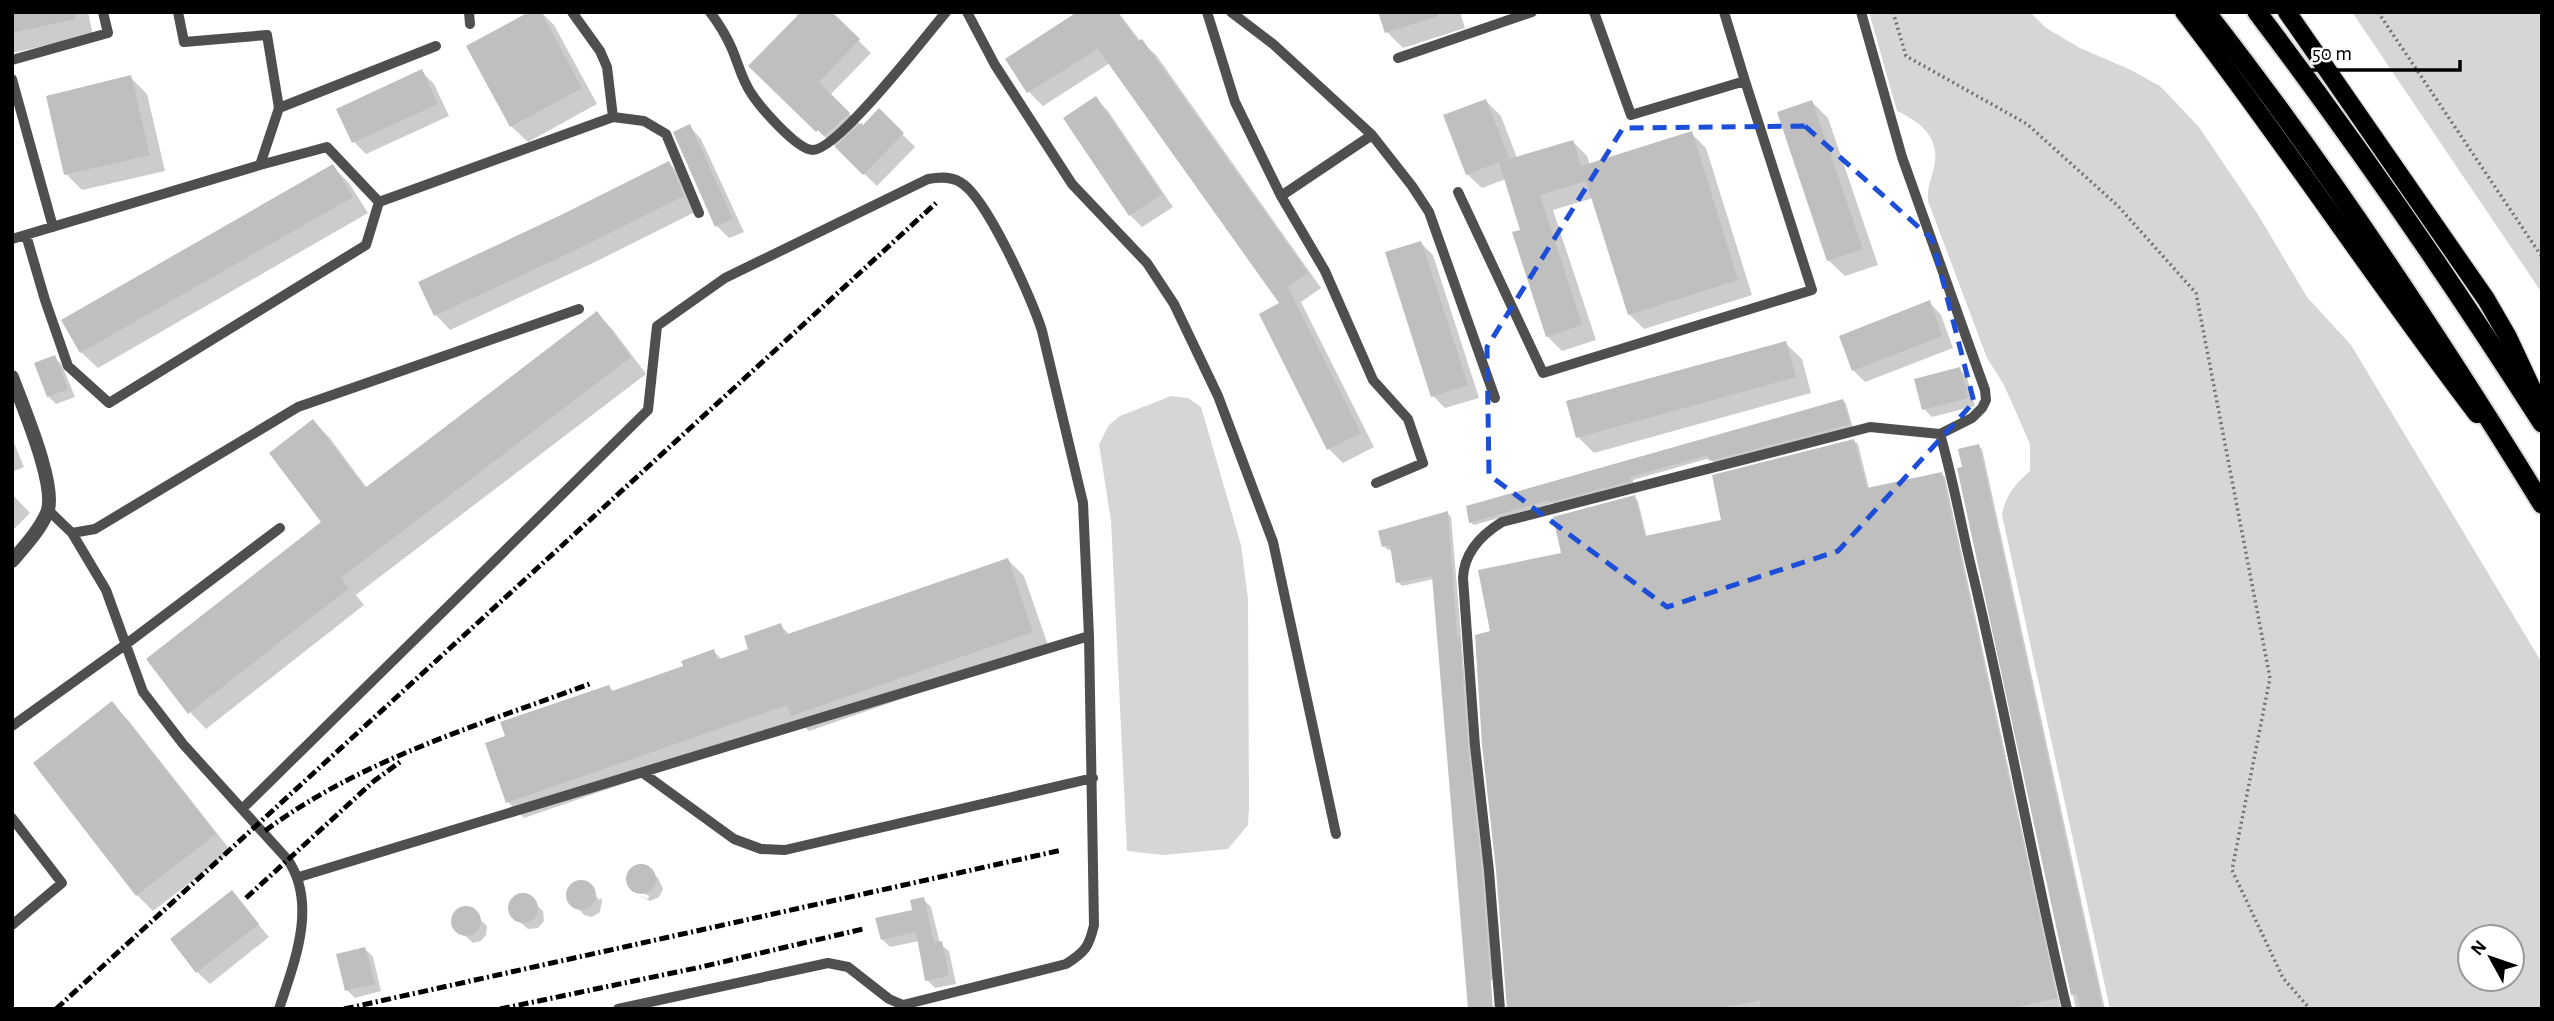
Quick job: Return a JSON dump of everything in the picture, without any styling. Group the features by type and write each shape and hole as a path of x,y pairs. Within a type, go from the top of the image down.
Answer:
{"highway":[{"path":"2206,12 2336,188 2436,337 2542,504"},
{"path":"2257,12 2368,160 2469,308 2542,423"}],"main road":[{"path":"2184,12 2243,89 2430,353 2527,479"},
{"path":"2287,12 2486,299 2508,337 2542,410"}],"street":[{"path":"12,377 48,485 48,510 31,540 12,561"}],"lane":[{"path":"12,60 108,33 103,12"},
{"path":"178,12 184,42 267,35 279,108 260,165"},
{"path":"469,12 470,24"},
{"path":"572,12 600,51 607,67 613,117"},
{"path":"710,12 731,45 754,98 800,146 809,150 819,149 831,142 879,92 946,12"},
{"path":"967,12 995,65 1072,184 1147,263 1174,304 1218,396 1273,542 1336,834"},
{"path":"1206,12 1235,102 1281,197 1325,271 1373,380 1408,419 1423,463 1376,483"},
{"path":"1231,12 1273,44 1372,135 1412,186 1429,212 1495,398"},
{"path":"1398,58 1532,12"},
{"path":"1594,12 1630,115 1745,81"},
{"path":"1458,192 1543,373 1812,290 1724,12"},
{"path":"1500,1009 1465,600 1464,563 1469,553 1489,530 1502,522 1870,427 1940,434 1972,418 1986,400 1985,390 1902,157 1861,12"},
{"path":"279,108 436,46"},
{"path":"12,79 53,227"},
{"path":"379,202 613,117 644,121 666,134 699,213"},
{"path":"1281,197 1372,135"},
{"path":"12,239 327,147 379,202"},
{"path":"242,809 648,410 657,326 725,278 928,179 950,178 968,188 989,217 1035,309 1083,503 1093,778 1094,925 1090,942 1082,954 1066,964 903,1005 889,999 848,967 828,963 618,1009"},
{"path":"26,235 68,366 109,403 366,245 379,202"},
{"path":"72,533 95,529 298,407 579,309"},
{"path":"1940,434 1989,639 2067,1009"},
{"path":"48,510 72,533 106,590 143,692 183,744 288,860 299,877 302,930 299,950 279,1009"},
{"path":"12,726 125,645 279,528"},
{"path":"299,877 1089,636"},
{"path":"643,773 734,839 761,849 785,850 1093,778"},
{"path":"12,818 62,883 12,925"}],"path":[{"path":"1893,12 1906,56 2027,124 2118,206 2196,293 2270,678 2232,870 2283,978 2310,1009"},
{"path":"2378,12 2542,257"}],"highlighted area":[{"path":"1805,126 1932,239 1974,402 1838,551 1667,607 1489,475 1487,347 1623,128"}],"shaded area":[{"path":"1869,12 2030,12 2046,28 2080,48 2160,86 2199,127 2257,213 2307,297 2351,345 2542,663 2542,1009 2110,1009 2002,515 2012,490 2030,471 2030,444 2004,385 1987,358 1928,201 1934,167 1934,147 1927,132 1897,111"},
{"path":"2352,12 2542,12 2542,293"},
{"path":"1171,396 1188,398 1201,407 1241,545 1248,599 1249,808 1248,825 1228,849 1163,855 1127,851 1111,521 1099,444 1109,425 1120,416"}],"building":[{"path":"12,12 74,12 75,19 12,33"},
{"path":"529,12 541,12 582,88 510,127 466,46"},
{"path":"801,12 832,12 860,39 819,82 850,113 824,136 818,130 816,132 748,66"},
{"path":"1077,12 1117,12 1138,41 1142,39 1308,273 1288,287 1361,433 1327,450 1259,314 1279,303 1098,49 1027,93 1005,59"},
{"path":"1378,12 1438,12 1438,16 1385,33"},
{"path":"422,69 438,104 352,143 336,109"},
{"path":"131,75 150,155 64,175 46,96"},
{"path":"1096,96 1162,194 1129,216 1063,118"},
{"path":"1486,99 1509,158 1502,161 1573,140 1581,166 1692,131 1738,280 1628,315 1586,181 1540,195 1582,325 1546,337 1512,232 1520,230 1499,162 1466,175 1443,115"},
{"path":"1812,100 1863,249 1827,261 1777,112"},
{"path":"879,108 904,133 863,175 835,147 861,123 863,125"},
{"path":"690,124 733,219 715,227 673,132"},
{"path":"669,161 684,196 434,316 418,282"},
{"path":"333,164 353,197 80,353 61,320"},
{"path":"1421,241 1468,385 1431,397 1385,252"},
{"path":"1930,300 1942,336 1852,371 1839,336"},
{"path":"597,311 631,357 341,578 349,588 188,714 146,659 321,522 269,453 313,419 365,488"},
{"path":"1786,341 1796,377 1576,438 1566,401"},
{"path":"55,355 68,389 47,397 34,363"},
{"path":"1960,367 1968,398 1922,410 1914,379"},
{"path":"1843,399 1850,424 1709,461 1708,455 1630,477 1631,481 1549,500 1469,523 1466,506"},
{"path":"1854,439 1867,488 1942,472 2057,998 2009,1009 1761,1009 1760,1000 1716,1009 1507,1009 1496,870 1482,745 1475,635 1490,631 1478,570 1561,553 1553,517 1635,495 1645,536 1721,520 1712,475"},
{"path":"1979,444 2103,1009 2081,1009 2077,994 2071,995 2062,954 1957,468 1962,467 1958,449"},
{"path":"1448,511 1457,638 1460,638 1493,1009 1468,1009 1432,576 1396,583 1390,545 1382,547 1378,531"},
{"path":"1008,558 1033,632 791,716 787,705 506,803 485,743 505,736 500,722 609,685 612,691 683,666 681,661 714,649 717,660 748,649 744,636 781,623 785,635"},
{"path":"112,701 216,834 136,896 33,763"},
{"path":"641,864 651,869 656,879 651,889 641,894 631,889 626,879 631,869"},
{"path":"581,880 591,885 596,895 591,905 581,910 571,905 566,895 571,885"},
{"path":"232,890 259,924 196,973 170,939"},
{"path":"523,893 533,898 538,908 533,918 523,923 513,918 508,908 513,898"},
{"path":"924,897 934,943 942,941 949,976 925,981 916,932 881,940 875,918 912,910 910,900"},
{"path":"466,906 476,911 481,921 476,931 466,936 456,931 451,921 456,911"},
{"path":"365,947 375,984 345,991 336,954"}],"railway":[{"path":"56,1009 936,203"},
{"path":"265,831 341,783 381,764 465,729 592,683"},
{"path":"246,898 374,781 400,762"},
{"path":"344,1009 1062,850"},
{"path":"500,1009 701,967 863,929"}]}
